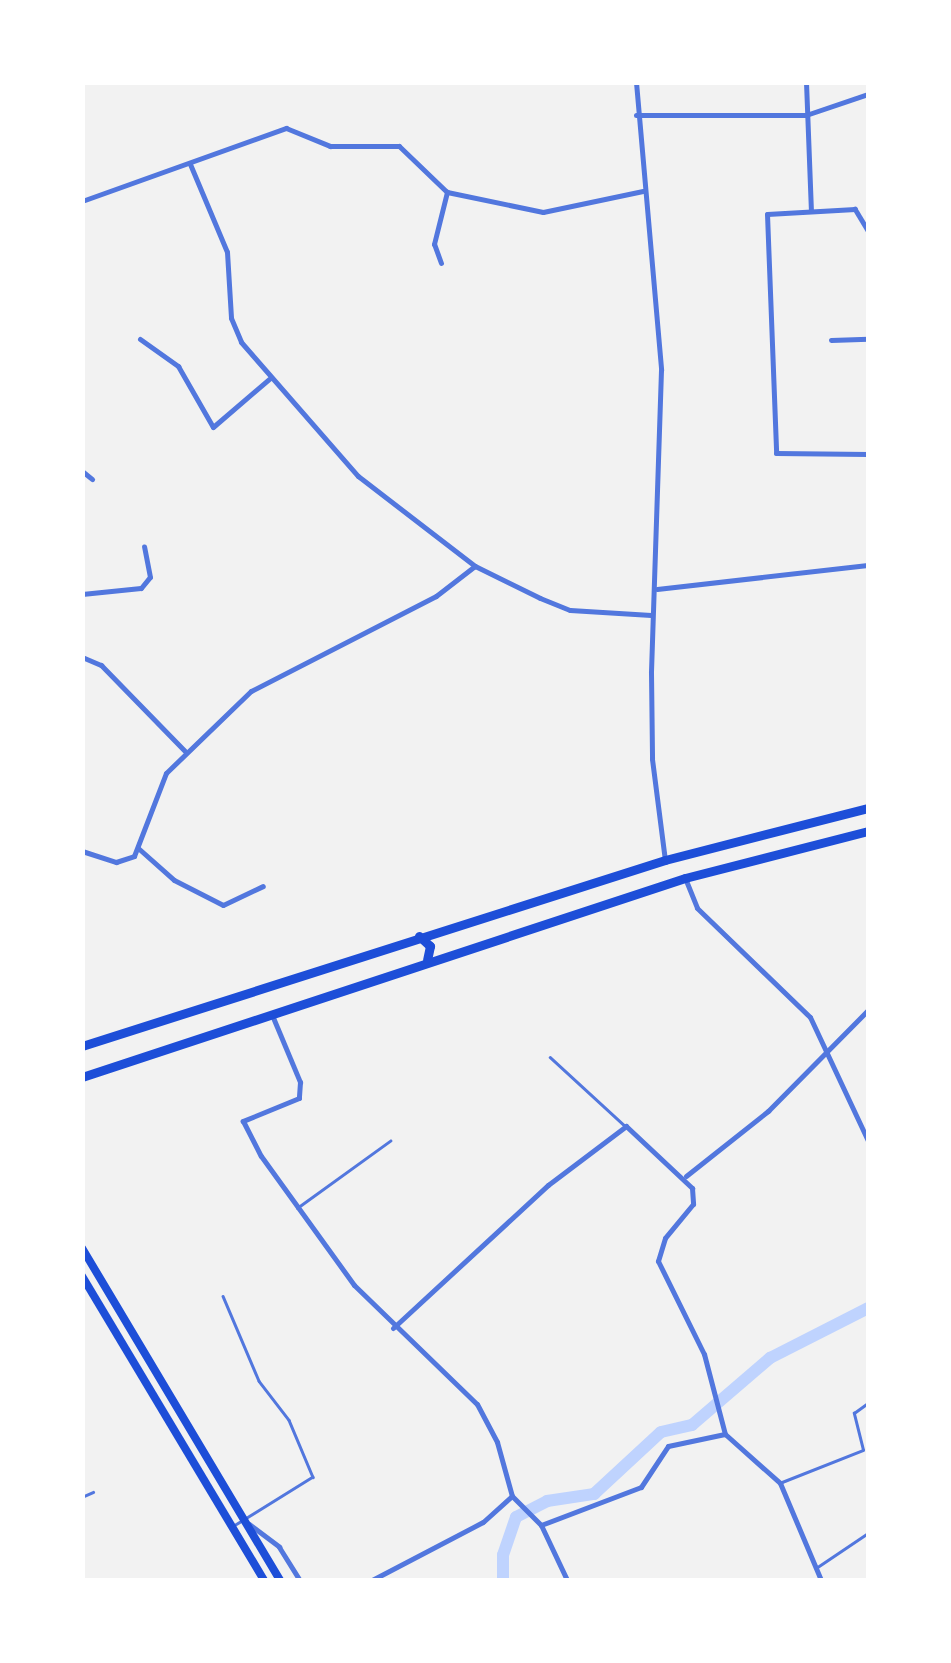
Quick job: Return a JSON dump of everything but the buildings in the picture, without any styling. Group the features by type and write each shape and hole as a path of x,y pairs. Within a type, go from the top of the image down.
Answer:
{"main road":[{"path":"82,1046 666,860 868,808"},
{"path":"82,1078 427,960 684,878 868,831"},
{"path":"419,936 430,946 427,960"},
{"path":"82,1248 280,1580"},
{"path":"82,1276 264,1580"}],"street":[{"path":"636,82 642,191 661,370 657,589 651,615 652,759 666,860"},
{"path":"806,82 811,211"},
{"path":"636,115 806,116 868,94"},
{"path":"82,200 286,128 298,129 317,144 399,146 447,192 543,212 642,191"},
{"path":"190,164 227,252 231,318 268,379 358,476 474,566 570,610 651,615"},
{"path":"441,263 434,244 447,192"},
{"path":"868,231 860,211 767,214 776,453 868,454"},
{"path":"140,339 178,366 213,427 268,379"},
{"path":"831,340 868,339"},
{"path":"82,472 92,479"},
{"path":"82,594 140,588 150,577 144,546"},
{"path":"657,589 868,565"},
{"path":"82,851 123,861 138,848 166,773 251,691 422,603 474,566"},
{"path":"82,657 101,665 186,751"},
{"path":"138,848 174,880 223,905 263,886"},
{"path":"684,878 697,908 810,1017 868,1140"},
{"path":"686,1176 768,1111 868,1010"},
{"path":"271,1012 300,1082 299,1098 244,1121 296,1209 393,1328 476,1404 497,1442 512,1496 541,1524 567,1580"},
{"path":"393,1328 548,1185 626,1126 686,1176 694,1204 665,1238 658,1262 688,1314 724,1420 725,1434 780,1483 821,1580"},
{"path":"541,1524 641,1487 668,1446 725,1434"},
{"path":"372,1580 483,1522 512,1496"},
{"path":"244,1520 279,1547 300,1580"}],"lane":[{"path":"550,1057 626,1126"},
{"path":"296,1209 390,1141"},
{"path":"223,1296 259,1382 289,1420 313,1477 232,1527"},
{"path":"780,1483 863,1450 854,1413 868,1404"},
{"path":"82,1497 92,1492"},
{"path":"815,1569 868,1533"}],"waterway":[{"path":"503,1580 503,1555 516,1517 547,1501 594,1494 661,1432 692,1425 770,1358 868,1308"}]}
